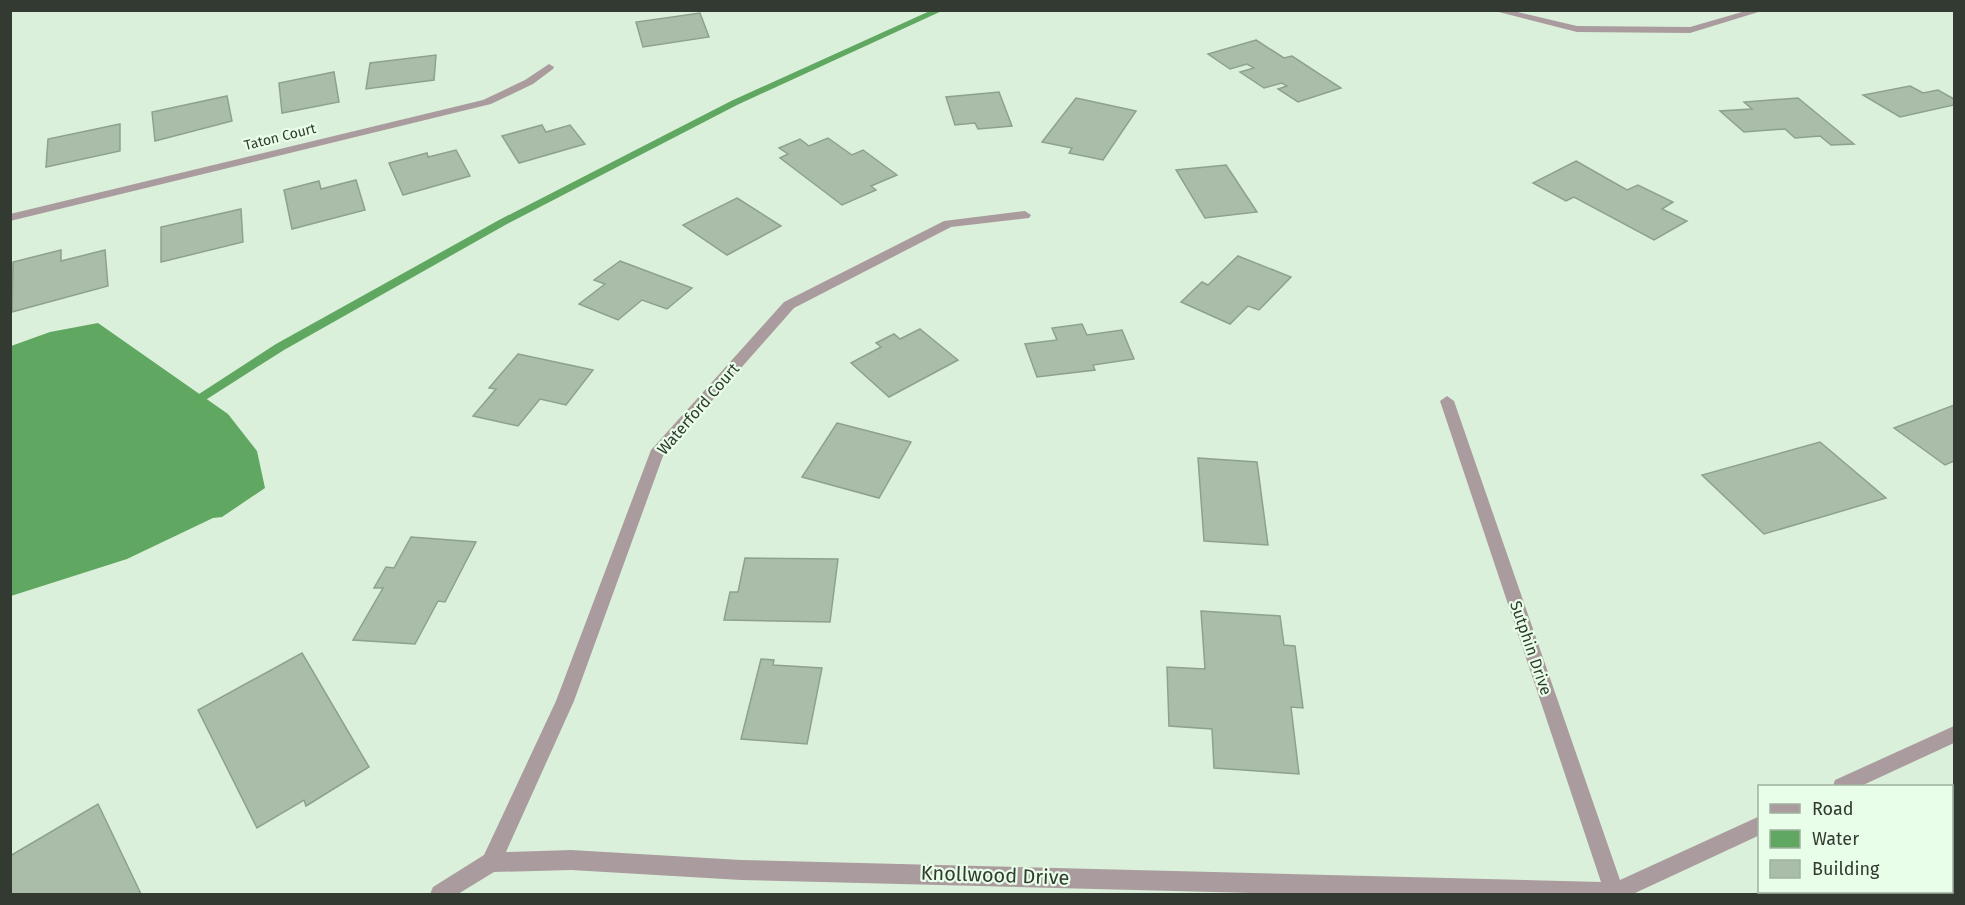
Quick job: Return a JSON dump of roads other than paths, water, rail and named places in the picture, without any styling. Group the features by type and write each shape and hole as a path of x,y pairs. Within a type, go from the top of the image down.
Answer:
{"street":[{"path":"1495,10 1577,29 1690,30 1761,10"},
{"name":"Taton Court","path":"10,218 487,102 529,82 549,67"},
{"name":"Waterford Court","path":"491,862 565,701 656,454 789,305 948,225 1024,215"},
{"name":"Sutphin Drive","path":"1447,401 1614,894"},
{"path":"1844,785 1954,734"},
{"name":"Knollwood Drive","path":"491,862 571,860 741,870 1614,894 1758,826"},
{"path":"440,894 491,862"}],"water":[{"path":"98,323 228,414 257,451 265,488 222,517 213,518 127,559 11,596 11,346 50,332"}],"waterway":[{"path":"188,405 280,347 503,222 734,103 940,10"}]}
